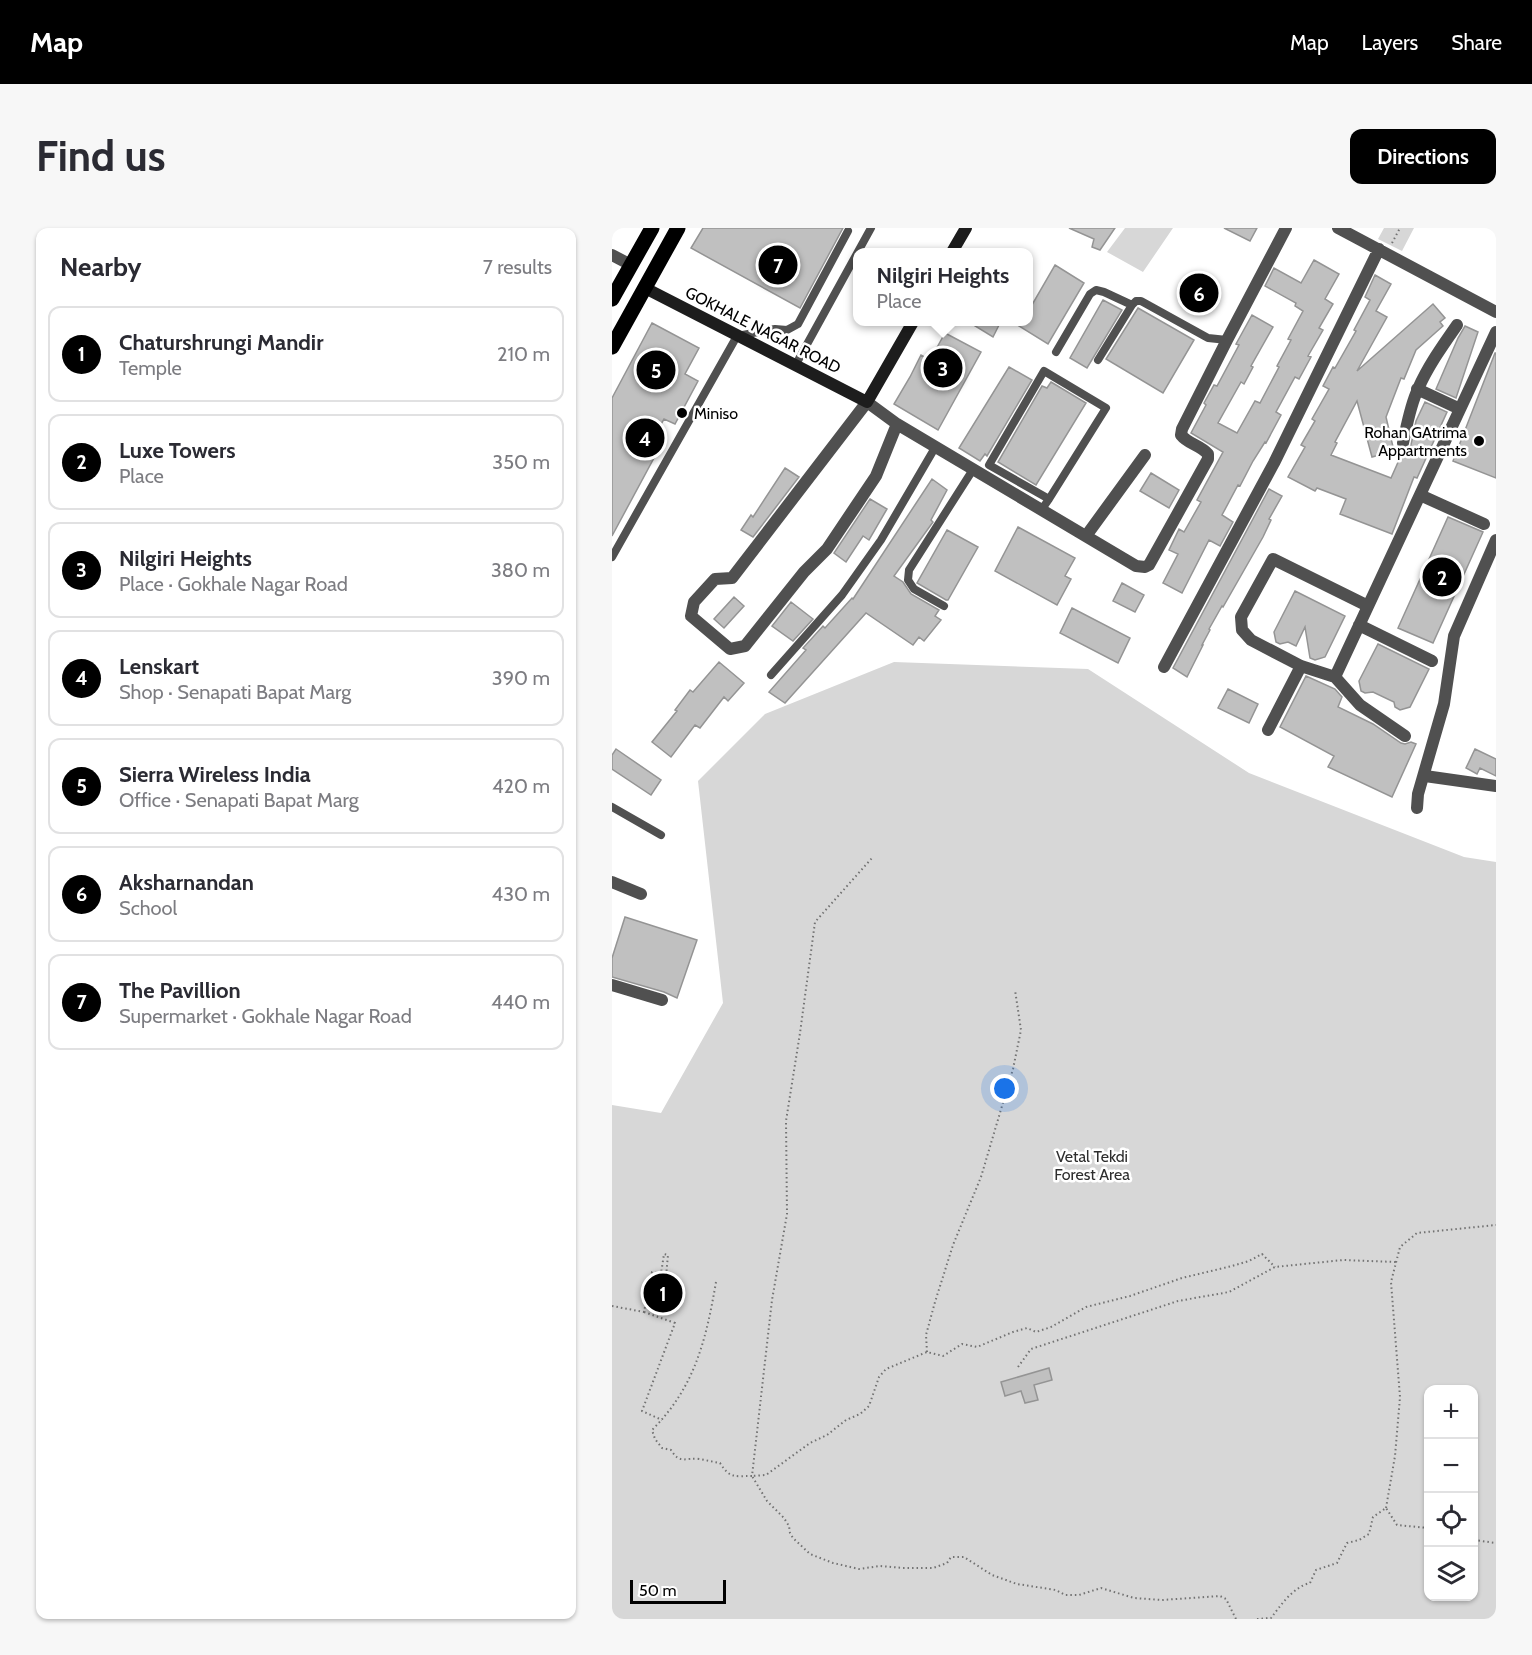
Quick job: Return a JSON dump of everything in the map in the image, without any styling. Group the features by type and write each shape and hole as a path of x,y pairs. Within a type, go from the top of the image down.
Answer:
{"main road":[{"path":"612,299 652,228"},
{"path":"612,347 678,228"}],"street":[{"path":"954,248 966,228"},
{"path":"867,402 897,424 974,468 1045,504 1086,536 1136,566 1145,567 1149,565 1208,459 1208,454 1204,449 1185,439 1182,429 1286,228"},
{"path":"1338,228 1496,312"},
{"path":"1164,667 1274,463 1382,251"},
{"path":"612,255 631,265"},
{"name":"GOKHALE NAGAR ROAD","path":"645,288 867,402"},
{"path":"1403,443 1417,389 1457,325"},
{"path":"897,424 876,476 827,549 804,572 745,646 730,649 691,616 694,602 715,579 732,578 867,402 910,326"},
{"path":"1335,677 1496,332"},
{"path":"1417,389 1460,409"},
{"path":"1086,536 1145,455"},
{"path":"1420,495 1484,524"},
{"path":"1417,808 1418,794 1444,704 1454,636 1496,540"},
{"path":"1368,606 1273,560 1241,617 1242,630 1251,640 1301,666 1335,677 1360,705 1405,736"},
{"path":"1359,625 1432,661"},
{"path":"1268,730 1301,666"},
{"path":"1425,776 1496,786"},
{"path":"612,882 641,894"},
{"path":"612,986 662,1000"}],"lane":[{"path":"860,248 871,228"},
{"path":"612,557 737,336 775,329 787,330 798,324 848,231"},
{"path":"795,366 853,261"},
{"path":"1056,352 1090,294 1096,290 1132,305"},
{"path":"1098,360 1136,301 1141,301 1208,338 1227,340"},
{"path":"1044,371 1106,408 1045,504 989,465 1044,371"},
{"path":"771,675 842,595 881,540 936,446"},
{"path":"944,606 914,589 908,580 909,570 974,468"},
{"path":"612,807 661,835"}],"path":[{"path":"1382,251 1400,228"},
{"path":"872,858 815,922 786,1120 787,1214 772,1300 752,1476 767,1501 784,1518 793,1538 810,1554 833,1563 859,1569 880,1566 920,1569 933,1568 947,1563 951,1557 964,1557 992,1575 1017,1584 1056,1590 1065,1595 1079,1595 1101,1588 1134,1598 1162,1600 1220,1596 1226,1599 1236,1619"},
{"path":"927,1352 926,1335 934,1302 953,1245 981,1177 1013,1069 1021,1030 1015,990"},
{"path":"1424,1528 1396,1525 1386,1508 1395,1456 1400,1397 1391,1282 1400,1247 1417,1233 1496,1225"},
{"path":"644,1312 652,1272 661,1274 664,1254 668,1255 666,1276"},
{"path":"716,1282 702,1349 687,1384 662,1420 652,1430 662,1448 671,1450 674,1456 683,1461 698,1459 720,1463 726,1473 733,1476 752,1476 766,1474 810,1443 827,1435 846,1420 860,1414 869,1406 879,1377 886,1369 927,1352 943,1356 962,1344 978,1347 1027,1328 1036,1332 1051,1327 1086,1307 1140,1293 1182,1278 1249,1261 1262,1254 1275,1267"},
{"path":"1018,1366 1031,1349 1178,1301 1229,1293 1275,1267 1343,1260 1396,1262"},
{"path":"612,1305 644,1312 675,1323 642,1411 662,1420"},
{"path":"1257,1619 1271,1618 1294,1591 1310,1582 1316,1570 1337,1563 1347,1543 1369,1534 1372,1517 1386,1508"},
{"path":"1478,1541 1496,1543"}],"green space":[{"path":"1125,228 1173,228 1143,272 1107,252"},
{"path":"1384,228 1414,228 1402,251 1378,239"},
{"name":"Vetal Tekdi Forest Area","path":"894,662 1088,669 1249,773 1464,857 1496,862 1496,1619 612,1619 612,1105 661,1113 723,1003 698,781 765,714"}],"building":[{"path":"703,228 843,228 800,308 691,248"},
{"path":"1069,228 1115,228 1100,250 1092,247 1094,239"},
{"path":"1224,228 1257,228 1250,241"},
{"path":"1314,260 1339,274 1325,299 1333,304 1319,328 1323,330 1308,356 1311,357 1299,379 1295,377 1276,412 1281,415 1266,443 1253,461 1240,486 1238,485 1222,515 1233,522 1220,546 1209,540 1182,593 1163,583 1178,554 1169,550 1179,529 1184,532 1201,502 1197,500 1223,452 1191,433 1206,405 1204,403 1214,385 1217,386 1239,345 1236,344 1252,315 1273,327 1251,366 1253,367 1244,384 1241,382 1218,423 1237,433 1255,401 1260,403 1279,367 1277,366 1291,340 1288,339 1303,311 1295,306 1296,303 1265,286 1274,268 1301,283"},
{"path":"1055,265 1084,283 1048,344 1019,326 1033,326 1033,303"},
{"path":"1375,275 1391,284 1376,311 1387,317 1357,371 1433,304 1445,318 1440,322 1443,326 1416,350 1404,379 1401,378 1386,417 1394,451 1372,457 1357,401 1335,442 1337,443 1331,455 1391,478 1403,451 1409,449 1411,445 1416,421 1425,402 1447,412 1417,478 1414,477 1392,534 1340,514 1346,499 1317,488 1315,491 1288,477 1305,447 1301,445 1315,421 1312,419 1329,389 1323,386 1356,331 1354,330 1370,300 1365,297"},
{"path":"1103,300 1122,310 1087,368 1070,358"},
{"path":"1138,308 1194,340 1163,393 1106,359"},
{"path":"652,323 699,348 685,374 698,381 675,424 664,419 653,438 662,443 612,536 612,398"},
{"path":"975,326 998,326 993,337"},
{"path":"1465,326 1478,332 1456,398 1436,389"},
{"path":"945,333 981,352 938,430 894,404 921,355 930,360"},
{"name":"Rohan GAtrima Appartments","path":"1496,353 1496,478 1453,461"},
{"path":"1009,367 1032,380 987,456 985,454 980,461 959,448"},
{"path":"1051,382 1086,403 1036,485 998,462 1042,386 1047,388"},
{"path":"785,468 799,477 753,537 741,530 751,515 753,517"},
{"path":"1151,473 1179,490 1169,508 1140,491"},
{"path":"932,479 947,490 931,520 933,522 894,576 903,582 911,594 939,610 935,616 941,620 924,641 919,637 913,645 866,613 785,703 769,692 806,650 803,648 853,599"},
{"path":"1269,489 1282,496 1269,519 1271,520 1263,537 1209,629 1187,677 1173,668"},
{"path":"870,499 887,509 869,540 863,536 846,562 834,553"},
{"path":"1448,517 1483,532 1433,643 1398,628"},
{"path":"1018,527 1075,558 1065,576 1071,579 1057,605 995,571"},
{"path":"947,530 978,547 946,600 917,583"},
{"path":"1122,583 1144,595 1135,612 1113,601"},
{"path":"1295,591 1345,616 1325,657 1315,660 1310,658 1305,627 1296,646 1288,642 1280,644 1276,642 1274,632"},
{"path":"734,597 744,606 724,628 714,619"},
{"path":"791,602 813,619 793,641 772,626"},
{"path":"1072,608 1130,638 1118,663 1060,633"},
{"path":"1378,644 1429,669 1410,707 1400,710 1395,707 1394,702 1373,692 1361,691 1359,681"},
{"path":"719,662 744,683 728,701 724,697 700,728 695,725 671,757 652,742 677,711 675,710 690,690 693,692"},
{"path":"1306,676 1335,689 1342,697 1338,707 1373,724 1401,743 1416,744 1392,797 1328,767 1334,756 1280,727"},
{"path":"1228,689 1258,704 1249,723 1218,708"},
{"path":"616,749 661,780 651,795 612,769 612,755"},
{"path":"1475,749 1496,759 1496,776 1480,768 1477,774 1466,768"},
{"path":"625,917 697,940 677,998 612,977 612,958"},
{"path":"653,1274 678,1278 672,1312 647,1307"},
{"path":"1049,1368 1052,1380 1034,1385 1038,1400 1025,1403 1021,1391 1005,1396 1001,1382"}],"place":[{"name":"The Pavillion","path":"778,265"},
{"name":"Aksharnandan","path":"1199,293"},
{"name":"Nilgiri Heights","path":"943,368"},
{"name":"Sierra Wireless India","path":"656,370"},
{"name":"Miniso","path":"682,413"},
{"name":"Lenskart","path":"645,438"},
{"name":"Rohan GAtrima Appartments","path":"1479,441"},
{"name":"Luxe Towers","path":"1442,577"},
{"name":"Chaturshrungi Mandir","path":"663,1293"}]}
